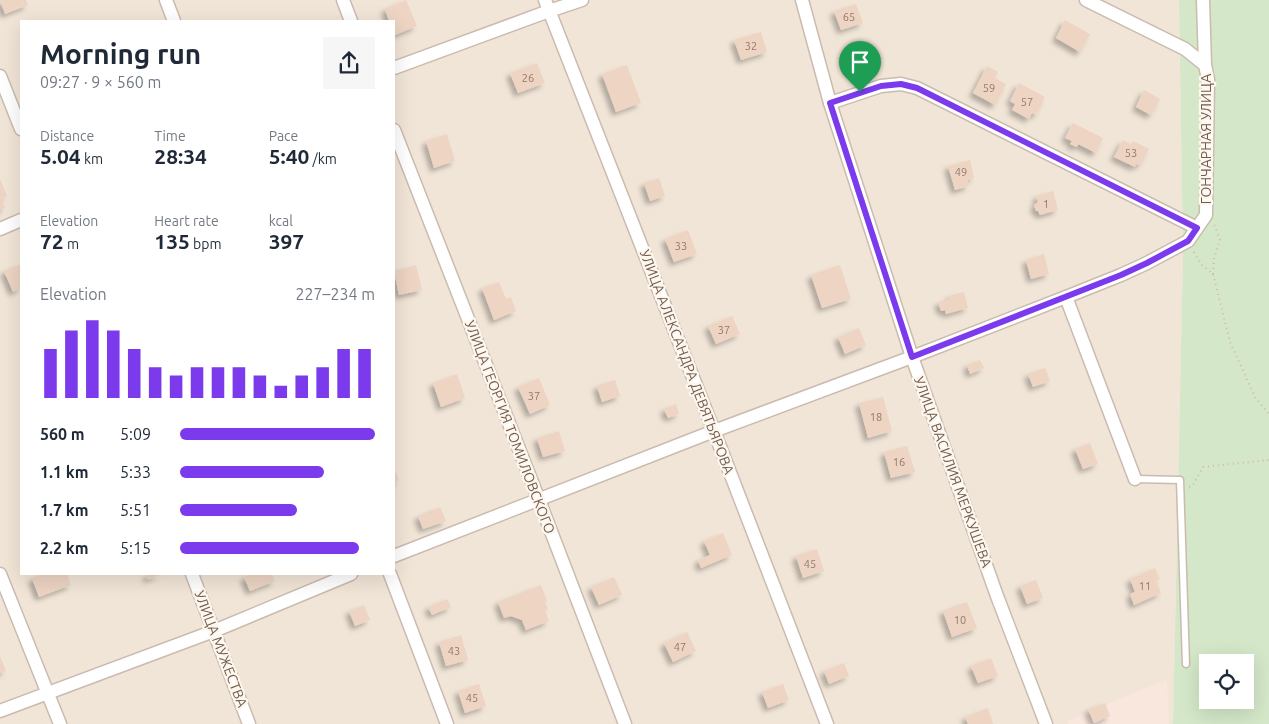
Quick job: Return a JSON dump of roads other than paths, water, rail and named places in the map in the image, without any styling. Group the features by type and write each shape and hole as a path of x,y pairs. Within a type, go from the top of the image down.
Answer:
{"street":[{"path":"166,0 174,20"},
{"path":"343,0 351,20"},
{"path":"395,68 547,5 582,0"},
{"name":"УЛИЦА ВАСИЛИЯ МЕРКУШЕВА","path":"802,0 830,103 912,357 997,596 1046,724"},
{"name":"ГОНЧАРНАЯ УЛИЦА","path":"1066,297 1130,271 1188,241 1206,215 1208,79 1205,65 1184,49 1086,0"},
{"path":"1204,0 1205,65"},
{"name":"УЛИЦА АЛЕКСАНДРА ДЕВЯТЬЯРОВА","path":"547,5 827,724"},
{"path":"0,76 20,126"},
{"path":"830,103 881,86 901,84 917,88 1197,228"},
{"name":"УЛИЦА ГЕОРГИЯ ТОМИЛОВСКОГО","path":"395,133 625,724"},
{"path":"0,229 20,220"},
{"path":"395,556 714,431 1066,297 1136,479"},
{"path":"0,574 60,724"},
{"name":"УЛИЦА МУЖЕСТВА","path":"192,575 249,724"},
{"path":"0,711 214,631 349,575"},
{"path":"390,575 448,724"}],"lane":[{"path":"1136,479 1180,480 1186,664"}]}
